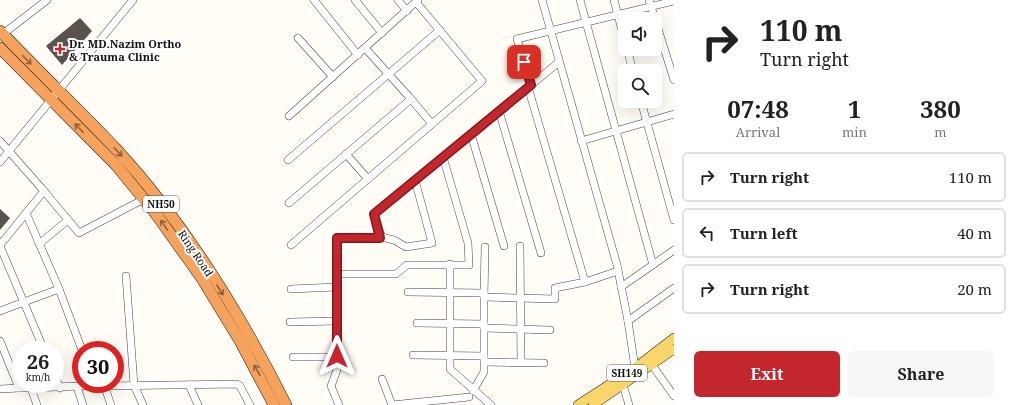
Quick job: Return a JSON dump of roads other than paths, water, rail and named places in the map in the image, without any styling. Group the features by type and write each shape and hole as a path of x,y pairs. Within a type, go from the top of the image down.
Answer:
{"highway":[{"name":"Ring Road","path":"1,33 117,150 147,186 177,226 245,329 286,405"},
{"name":"Ring Road","path":"0,48 116,166 144,199 200,277 240,342 274,405"}],"main road":[{"name":"SH149","path":"593,405 623,385 650,362 674,338"},
{"name":"SH149","path":"578,405 635,368 674,349"}],"street":[{"path":"1,33 47,0"},
{"path":"314,0 358,55"},
{"path":"355,0 382,33"},
{"path":"398,0 407,11"},
{"path":"542,0 618,271 628,321 635,368"},
{"path":"580,0 653,265"},
{"path":"585,282 517,39 618,15 614,0"},
{"path":"0,162 52,100 130,1"},
{"path":"289,116 417,1 482,81 291,245"},
{"path":"626,12 650,3 674,1"},
{"path":"650,3 674,80"},
{"path":"288,160 440,30"},
{"path":"298,38 333,77"},
{"path":"365,48 432,124"},
{"path":"381,237 374,214 559,62"},
{"path":"289,203 411,99"},
{"path":"643,108 674,220"},
{"path":"499,111 542,253"},
{"path":"581,141 674,114"},
{"path":"471,134 504,246"},
{"path":"0,141 79,233 144,199"},
{"path":"346,154 368,179"},
{"path":"337,274 396,274 407,265 469,264 468,243 443,157"},
{"path":"339,405 331,386 337,370 337,238 381,237 394,240 406,247 432,243 415,180"},
{"path":"40,341 0,245 44,191"},
{"path":"26,213 59,289 79,341"},
{"path":"39,244 68,220"},
{"path":"520,246 521,363"},
{"path":"470,405 470,392 484,372 485,247"},
{"path":"621,287 674,250"},
{"path":"450,264 450,371 470,392 491,405"},
{"path":"408,292 450,292 521,298 555,299 555,288 585,282 618,271"},
{"path":"126,276 134,385 143,405"},
{"path":"291,289 337,287"},
{"path":"628,321 674,288"},
{"path":"0,311 23,301 59,289"},
{"path":"290,322 337,321"},
{"path":"417,323 450,323 550,330"},
{"path":"0,341 12,371"},
{"path":"413,355 450,356 521,363 544,363"},
{"path":"293,357 337,356"},
{"path":"650,362 674,396"},
{"path":"382,379 392,405 470,392"},
{"path":"124,385 238,384 250,405"},
{"path":"189,385 198,405"},
{"path":"623,385 629,405"},
{"path":"0,388 12,388"},
{"path":"32,393 36,405"},
{"path":"79,393 83,405"},
{"path":"107,393 111,405"}],"place":[{"name":"Dr. MD.Nazim Ortho & Trauma Clinic","path":"60,49"}]}
